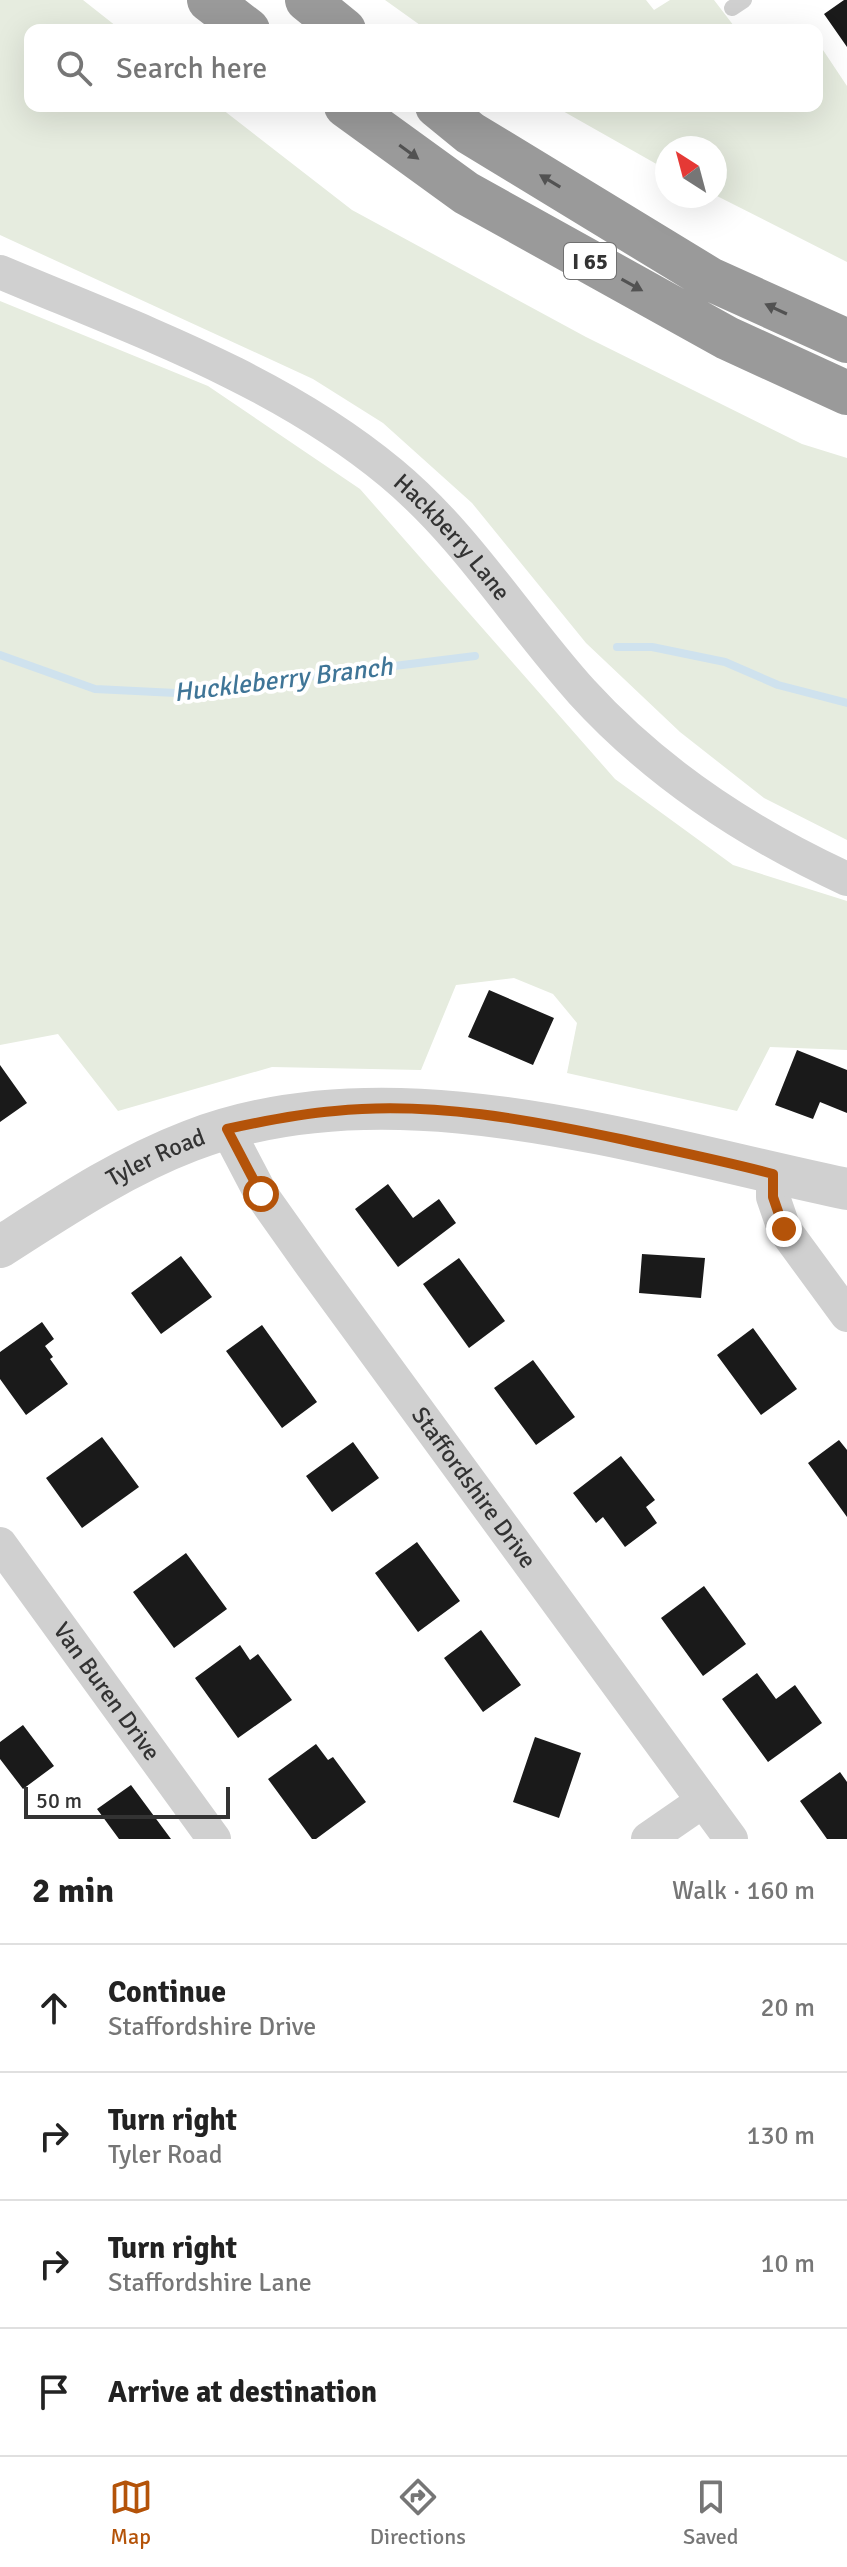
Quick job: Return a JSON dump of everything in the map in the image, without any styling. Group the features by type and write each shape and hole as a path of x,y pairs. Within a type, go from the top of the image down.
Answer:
{"highway":[{"path":"209,0 240,24"},
{"path":"307,0 337,24"},
{"name":"I 65","path":"354,112 466,193 727,338 847,393"},
{"name":"I 65","path":"444,112 470,133 710,279 847,341"}],"street":[{"name":"Hackberry Lane","path":"0,272 254,383 339,432 441,519 476,558 582,692 622,731 686,785 728,814 807,861 847,879"},
{"name":"Tyler Road","path":"0,1247 99,1185 143,1161 192,1140 272,1119 337,1110 470,1113 572,1129 847,1189"},
{"name":"Staffordshire Drive","path":"227,1129 261,1194 312,1266 731,1839"},
{"path":"773,1174 773,1197 784,1229 847,1315"},
{"name":"Van Buren Drive","path":"0,1544 214,1839"},
{"path":"648,1839 703,1801"}],"shaded area":[{"path":"0,0 83,0 113,24 24,24 24,112 226,112 352,210 586,337 802,444 847,458 847,840 764,798 680,732 586,643 472,503 383,423 313,379 0,235"},
{"path":"385,0 646,0 654,10 670,0 714,0 732,24 419,24"},
{"path":"823,50 847,86 847,262 727,201 727,136 655,136 655,163 565,112 823,112"},
{"path":"0,301 208,386 360,489 615,779 733,865 847,901 847,1050 770,1047 737,1111 567,1073 577,1023 553,994 514,978 456,985 421,1070 272,1067 118,1111 58,1034 0,1045"}],"building":[{"path":"847,0 847,47 824,14"},
{"path":"489,990 554,1018 533,1065 468,1037"},
{"path":"797,1050 847,1070 847,1113 820,1102 813,1119 775,1105"},
{"path":"0,1065 27,1103 0,1122"},
{"path":"388,1184 413,1218 439,1199 456,1223 398,1267 355,1209"},
{"path":"642,1254 705,1258 701,1298 639,1293"},
{"path":"181,1256 212,1297 161,1334 131,1293"},
{"path":"459,1258 505,1321 469,1348 423,1284"},
{"path":"42,1322 54,1339 45,1346 53,1357 50,1359 68,1384 26,1415 0,1379 0,1352"},
{"path":"262,1325 317,1402 282,1428 226,1351"},
{"path":"753,1328 797,1389 761,1415 717,1355"},
{"path":"533,1360 575,1417 536,1445 494,1388"},
{"path":"102,1437 139,1487 82,1528 46,1478"},
{"path":"839,1440 847,1450 847,1517 808,1463"},
{"path":"353,1442 379,1478 332,1512 306,1476"},
{"path":"621,1456 655,1500 646,1507 657,1523 625,1547 603,1517 596,1523 573,1493"},
{"path":"417,1542 460,1601 418,1632 375,1573"},
{"path":"186,1553 227,1609 174,1648 133,1592"},
{"path":"704,1586 746,1644 703,1676 661,1618"},
{"path":"481,1630 521,1685 483,1712 444,1658"},
{"path":"240,1645 250,1660 258,1654 292,1700 238,1738 195,1678"},
{"path":"757,1673 776,1699 795,1685 822,1723 768,1762 722,1699"},
{"path":"23,1725 54,1766 23,1789 0,1759 0,1742"},
{"path":"535,1737 581,1753 559,1818 513,1802"},
{"path":"316,1744 328,1760 333,1757 366,1802 312,1839 268,1779"},
{"path":"840,1772 847,1782 847,1839 827,1839 800,1801"},
{"path":"131,1785 171,1839 119,1839 97,1809"}],"waterway":[{"name":"Huckleberry Branch","path":"617,647 652,647 725,662 778,685 847,703"},
{"name":"Huckleberry Branch","path":"0,655 95,689 176,693 475,656"}],"route":[{"path":"261,1194 227,1129 337,1110 470,1113 572,1129 773,1174 773,1197 784,1229"}]}
